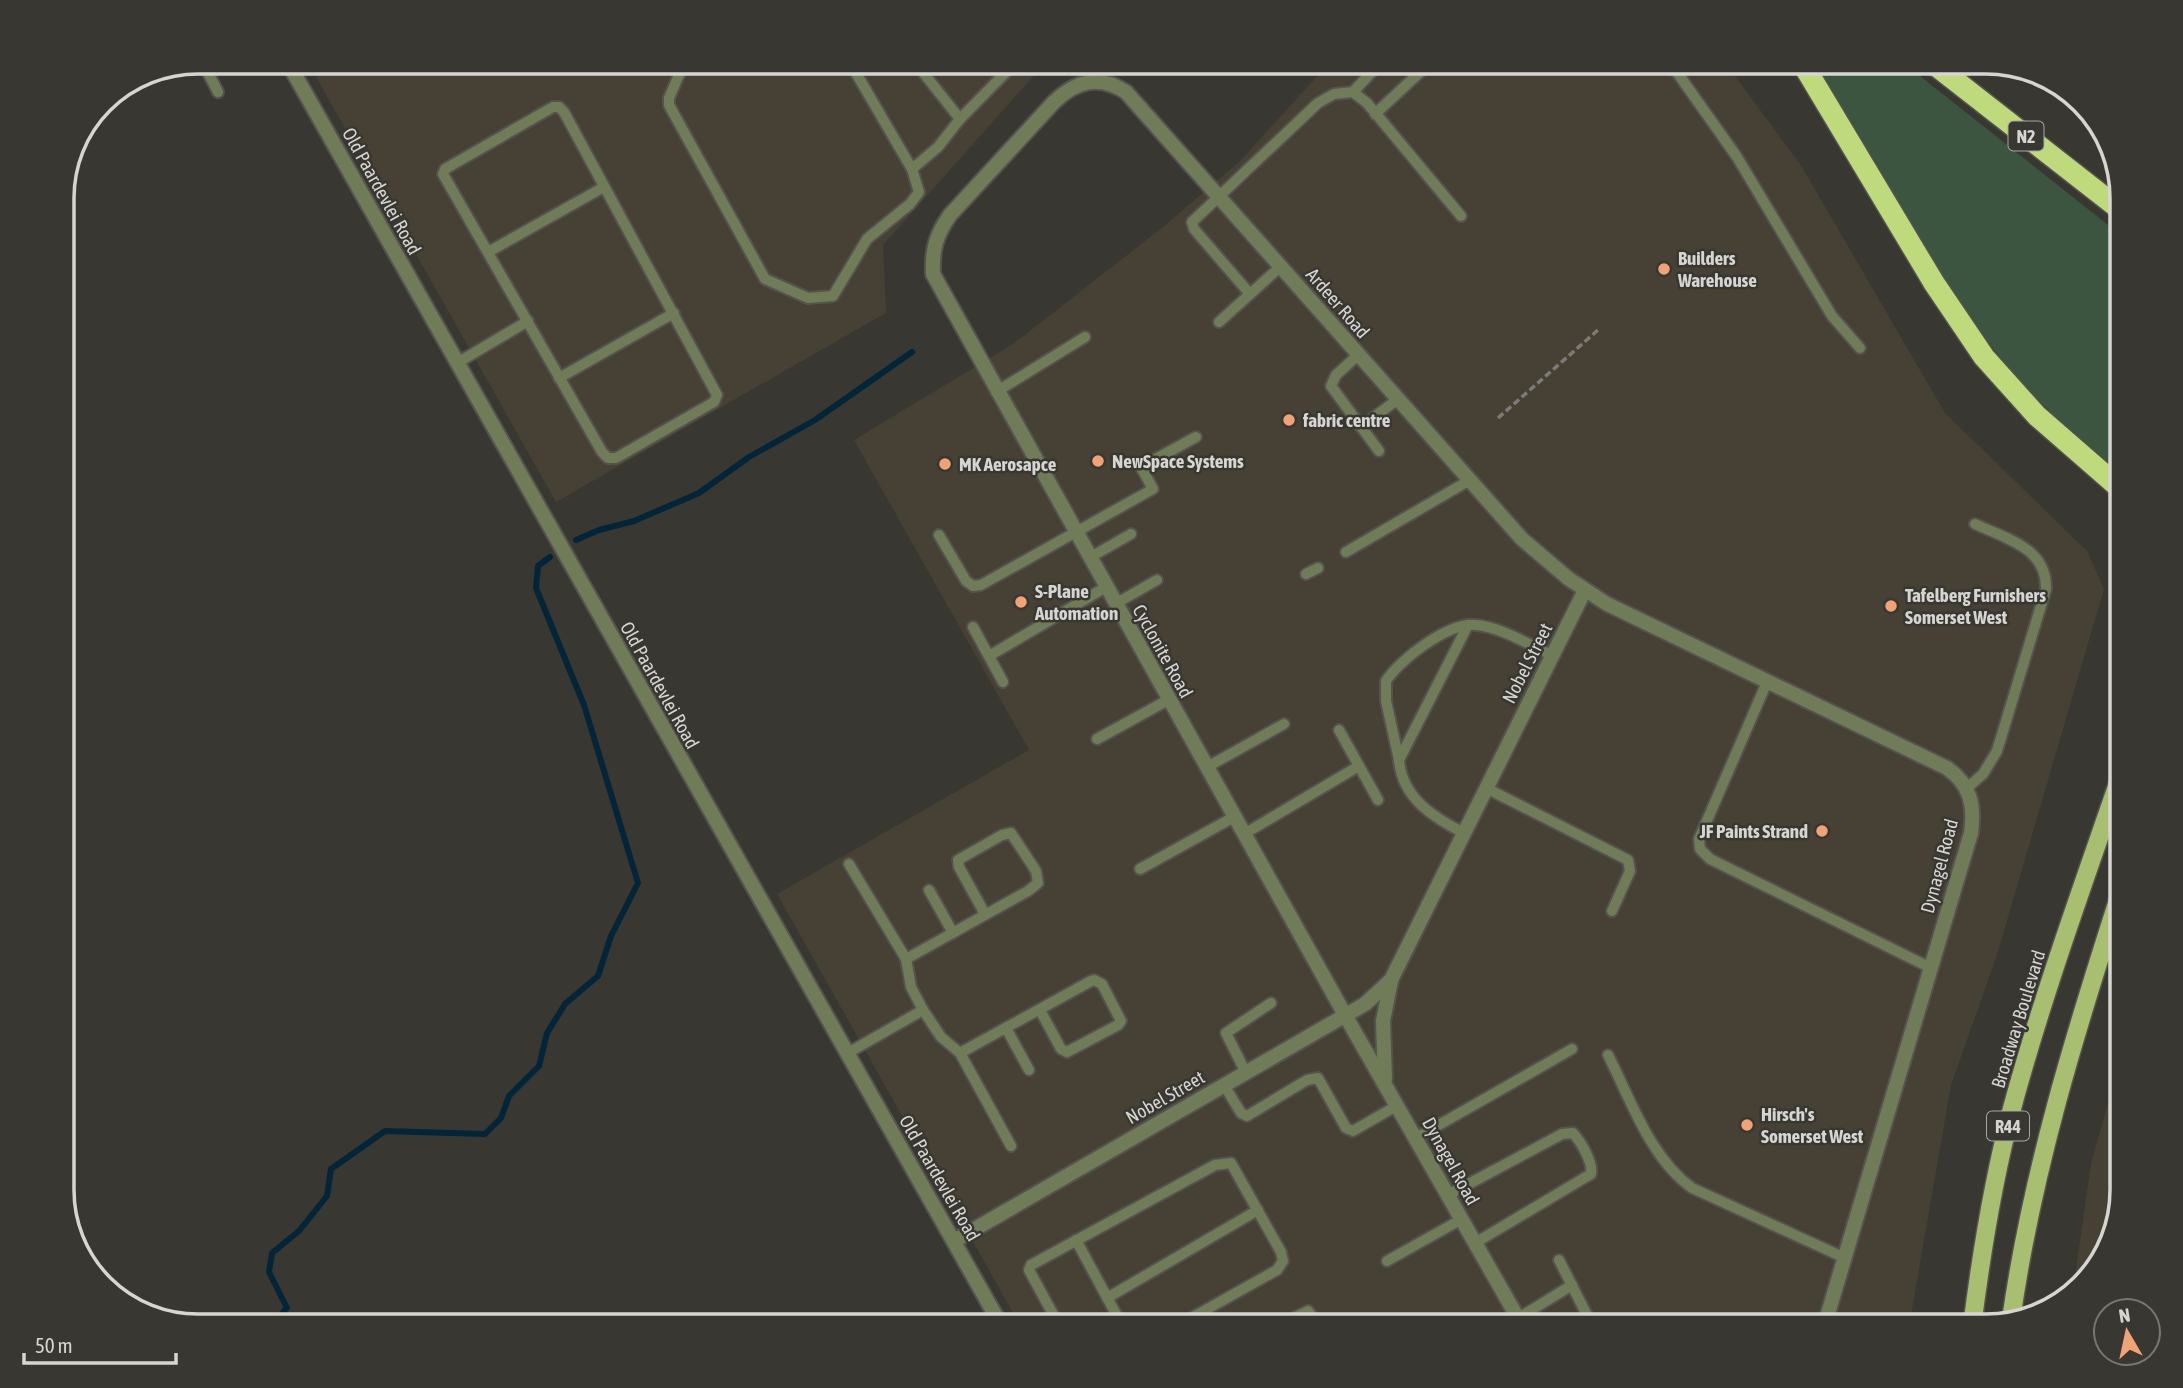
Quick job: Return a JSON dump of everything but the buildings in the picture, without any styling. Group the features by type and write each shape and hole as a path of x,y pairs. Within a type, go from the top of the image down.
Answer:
{"highway":[{"path":"1809,74 1934,283 1984,357 2037,416 2109,479"},
{"name":"N2","path":"1947,74 2109,201"}],"main road":[{"name":"Broadway Boulevard","path":"1974,1314 1982,1250 2011,1114 2045,997 2109,810"},
{"name":"R44","path":"2012,1311 2043,1151 2064,1070 2109,929"}],"street":[{"name":"Old Paardevlei Road","path":"294,74 995,1314"},
{"name":"Ardeer Road","path":"1054,102 1068,89 1083,82 1113,84 1126,92 1522,538 1586,590"},
{"name":"Cyclonite Road","path":"1054,102 950,215 938,232 932,251 933,274 941,294 1346,1015"},
{"name":"Nobel Street","path":"1385,1082 1383,1021 1391,980 1586,590"},
{"path":"1586,590 1767,682 1947,768 1958,776 1967,788"},
{"name":"Dynagel Road","path":"1828,1314 1971,833 1973,817 1967,788"},
{"name":"Nobel Street","path":"954,1241 1346,1015 1374,998 1391,980"},
{"name":"Dynagel Road","path":"1346,1015 1515,1314"}],"lane":[{"path":"209,74 218,92"},
{"path":"679,74 669,98 669,105 759,271 771,283 814,300 833,296 867,239 916,198 918,184 912,169 857,74"},
{"path":"924,74 960,118"},
{"path":"912,169 938,147 960,118 1003,74"},
{"path":"1250,294 1192,226 1194,219 1318,103 1334,94 1353,92 1370,74"},
{"path":"1375,114 1418,74"},
{"path":"1678,74 1737,157 1832,316 1860,348"},
{"path":"1353,92 1375,114 1461,216"},
{"path":"552,107 559,107 604,187 717,395 714,402 616,458 608,458 559,377 443,170 529,119 552,107"},
{"path":"488,252 604,187"},
{"path":"1219,322 1280,267"},
{"path":"559,377 674,313"},
{"path":"457,362 528,321"},
{"path":"996,392 1085,337"},
{"path":"1358,355 1331,383 1333,391 1379,451"},
{"path":"1361,427 1398,399"},
{"path":"939,535 965,582 977,586 1153,489 1141,467 1196,438"},
{"path":"1346,552 1470,481"},
{"path":"1967,788 1983,774 1997,751 2046,589 2044,568 2033,552 1975,524"},
{"path":"1089,558 1132,534"},
{"path":"1306,574 1318,568"},
{"path":"1115,604 1157,580"},
{"path":"989,656 1106,587"},
{"path":"1464,833 1427,813 1402,773 1386,701 1385,681 1426,644 1455,628 1468,625 1484,626 1552,654"},
{"path":"1399,760 1468,625"},
{"path":"973,627 1003,682"},
{"path":"1767,682 1699,839 1701,852 1722,865 1931,968"},
{"path":"1097,739 1168,700"},
{"path":"1207,767 1284,724"},
{"path":"1339,730 1378,800"},
{"path":"1244,834 1359,766"},
{"path":"1486,788 1628,860 1630,871 1612,911"},
{"path":"1140,869 1234,817"},
{"path":"906,960 953,933 1038,883 1036,871 1011,833 1002,835 958,860 959,867 985,914"},
{"path":"849,864 906,960 911,987 923,1010 941,1037 960,1053 1011,1146"},
{"path":"929,890 953,933"},
{"path":"960,1053 1040,1010 1097,981 1102,985 1121,1021 1084,1045 1067,1052 1061,1049 1040,1010"},
{"path":"1247,1073 1226,1033 1271,1003"},
{"path":"846,1054 923,1010"},
{"path":"1006,1028 1029,1070"},
{"path":"1416,1138 1572,1049"},
{"path":"1608,1055 1658,1153 1677,1177 1692,1188 1845,1258"},
{"path":"1224,1085 1242,1115 1247,1116 1307,1080 1318,1079 1346,1128 1353,1131 1398,1105"},
{"path":"1448,1195 1562,1134 1573,1133 1577,1139 1592,1167 1591,1174 1475,1243"},
{"path":"1053,1314 1030,1268 1220,1162 1231,1163 1281,1252 1282,1265 1197,1314"},
{"path":"1107,1298 1258,1210"},
{"path":"1387,1261 1462,1219"},
{"path":"1076,1240 1116,1314"},
{"path":"1559,1260 1586,1314"},
{"path":"1532,1314 1572,1285"}],"path":[{"path":"1498,418 1598,330"}],"shaded area":[{"path":"314,74 1035,74 883,245 886,313 556,502"},
{"path":"1319,74 1734,74 1802,167 1945,413 2087,551 2104,589 1996,958 1951,1085 1911,1314 1014,1314 777,894 1029,750 854,440 1013,344 1163,227 1239,162"},
{"path":"2109,1100 2109,1190 2105,1223 2097,1245 2075,1276 2091,1163"}],"green space":[{"path":"1821,74 1917,74 2109,226 2109,463 2051,413 1989,343 1920,240"}],"waterway":[{"path":"576,540 599,530 634,521 699,493 749,457 815,420 912,352"},
{"path":"281,1314 287,1308 269,1272 272,1253 299,1231 327,1196 331,1169 385,1131 485,1134 501,1118 509,1096 539,1066 547,1033 565,1004 598,976 611,936 638,883 584,705 536,588 538,566 550,557"}],"place":[{"name":"Builders Warehouse","path":"1664,269"},
{"name":"fabric centre","path":"1289,420"},
{"name":"NewSpace Systems","path":"1098,461"},
{"name":"MK Aerosapce","path":"945,464"},
{"name":"S-Plane Automation","path":"1021,602"},
{"name":"Tafelberg Furnishers Somerset West","path":"1891,606"},
{"name":"JF Paints Strand","path":"1822,831"},
{"name":"Hirsch's Somerset West","path":"1747,1125"}]}
